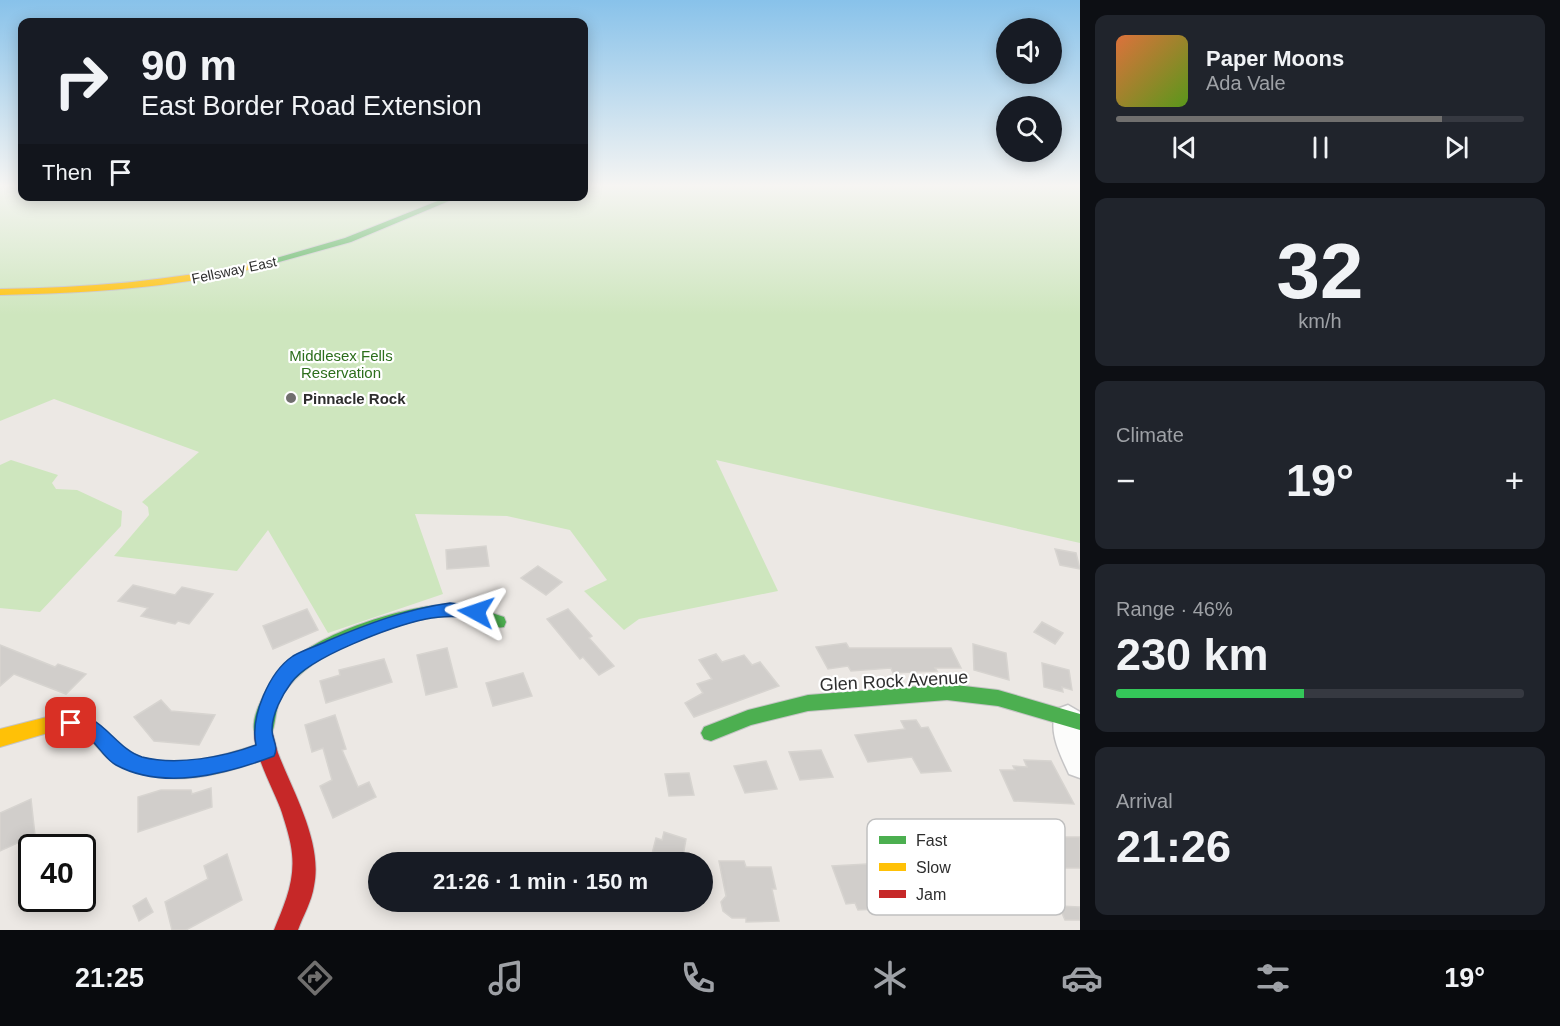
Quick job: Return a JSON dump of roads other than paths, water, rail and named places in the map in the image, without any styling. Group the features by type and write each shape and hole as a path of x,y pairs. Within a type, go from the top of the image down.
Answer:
{"street":[{"name":"Fellsway East","path":"0,292 113,289 230,273 321,249 374,228"},
{"path":"286,930 303,888 304,868 292,814 267,750 262,730 267,710 284,677 306,657 375,628 425,612 463,610 476,612 498,622"},
{"name":"Glen Rock Avenue","path":"711,733 748,718 808,703 947,692 998,698 1074,720"},
{"path":"1074,720 1071,743 1080,764"},
{"path":"0,738 80,724 97,732 122,758 159,769 233,762 267,750"}],"place":[{"name":"Pinnacle Rock","path":"291,398"}],"park label":[{"name":"Middlesex Fells Reservation","path":"341,364"}]}
